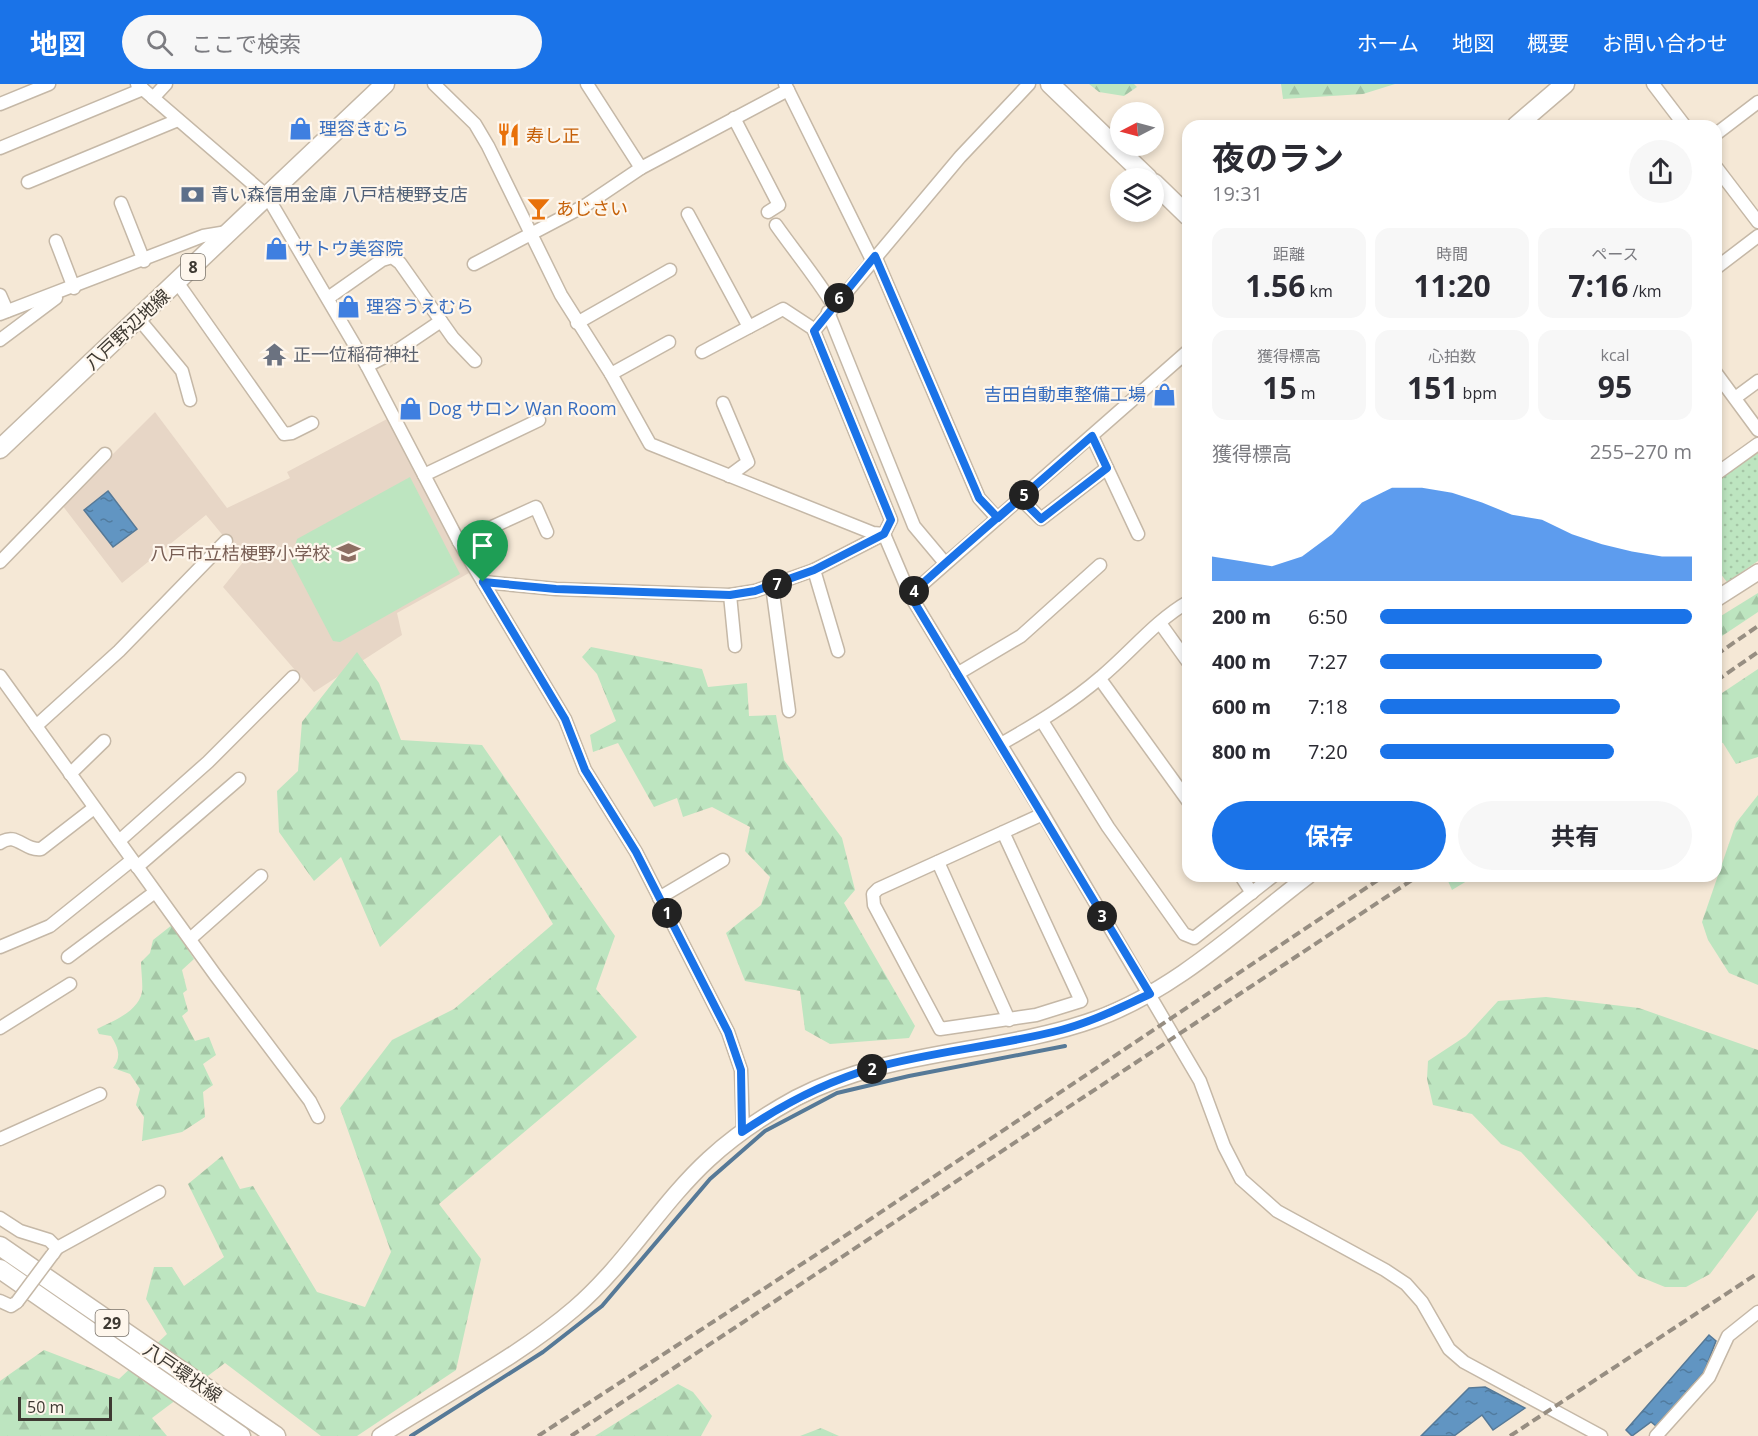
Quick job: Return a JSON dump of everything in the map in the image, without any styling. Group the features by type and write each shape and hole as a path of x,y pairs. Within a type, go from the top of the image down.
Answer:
{"main road":[{"name":"八戸野辺地線","path":"0,449 385,84"},
{"path":"1050,84 1138,168"},
{"path":"1527,120 1565,84"},
{"path":"1164,193 1182,210"},
{"name":"29","path":"0,1231 154,1352"},
{"name":"八戸環状線","path":"0,1246 276,1436"},
{"name":"八戸環状線","path":"0,1269 241,1436"},
{"name":"29","path":"0,1278 121,1352"}],"street":[{"path":"0,104 49,84"},
{"path":"153,98 166,84"},
{"path":"434,84 475,124 577,323 611,374 650,444 873,533 884,534"},
{"path":"587,84 641,168"},
{"path":"815,330 830,309 960,157 1029,84"},
{"path":"1653,84 1680,120"},
{"path":"0,148 140,86 267,196 367,366 459,542 560,710 585,770 636,852 728,1032 741,1070 742,1132"},
{"path":"474,264 586,205 641,168 787,87 874,258 979,498 998,518"},
{"path":"1722,129 1758,102"},
{"path":"734,118 779,205 768,212"},
{"path":"28,182 178,120"},
{"path":"1722,175 1758,222"},
{"path":"121,203 144,261"},
{"path":"688,214 749,327"},
{"path":"776,225 801,260 812,270 830,309 914,526 945,563"},
{"path":"0,295 3,313 69,290 203,236 231,231"},
{"path":"1722,263 1758,236"},
{"path":"56,241 69,290"},
{"path":"328,298 382,260 392,257 400,263 441,321 475,361"},
{"path":"577,323 670,270"},
{"path":"177,282 284,434 292,433 312,423"},
{"path":"0,340 69,290"},
{"path":"483,582 556,589 730,595 772,586 814,570 884,534 891,520 815,330 783,309 702,352"},
{"path":"138,318 182,371 190,400"},
{"path":"367,366 398,350 441,321"},
{"path":"611,374 669,342"},
{"path":"910,595 1182,356"},
{"path":"1722,381 1758,430"},
{"path":"1735,398 1758,381"},
{"path":"723,403 748,462 729,476"},
{"path":"424,475 539,420"},
{"path":"1092,436 1138,534"},
{"path":"1722,470 1758,444"},
{"path":"0,562 105,454"},
{"path":"1020,498 1041,519 1107,468"},
{"path":"459,542 536,507 547,532"},
{"path":"884,534 910,595 1043,814 1200,1081 1224,1146 1241,1179 1277,1211 1406,1284 1422,1302 1449,1349 1464,1362 1601,1436"},
{"path":"36,726 119,651 226,541"},
{"path":"957,674 1021,636 1100,565"},
{"path":"814,570 838,651"},
{"path":"1722,595 1758,572"},
{"path":"772,586 789,711"},
{"path":"730,595 735,646"},
{"path":"1001,744 1042,721 1100,678 1160,623 1182,606"},
{"path":"1160,623 1182,654"},
{"path":"0,676 155,892 310,1101 318,1117"},
{"path":"119,841 208,762 293,677"},
{"path":"1100,678 1182,793"},
{"path":"1042,721 1115,836 1184,934 1194,938 1266,882"},
{"path":"70,774 104,741"},
{"path":"0,947 50,926 134,863 239,779"},
{"path":"0,843 8,838 15,838 35,850 41,849 94,808"},
{"path":"1003,832 1081,1001 1009,1020 940,1029 874,905 873,894 878,889 938,862 1003,832 1043,814"},
{"path":"659,898 723,860"},
{"path":"938,862 1009,1020"},
{"path":"190,939 261,876"},
{"path":"1245,882 1252,893"},
{"path":"380,1436 537,1338 576,1308 602,1282 708,1160 742,1132 798,1097 875,1068 1062,1030 1098,1018 1169,983 1300,882"},
{"path":"68,957 155,892"},
{"path":"0,1028 70,984"},
{"path":"0,1139 100,1094"},
{"path":"0,1301 10,1306 17,1302 54,1251 159,1192"},
{"path":"0,1218 21,1231 49,1240 54,1251"},
{"path":"1656,1436 1709,1377 1728,1336 1758,1312"}],"shaded area":[{"name":"八戸市立桔梗野小学校","path":"155,412 227,508 290,478 287,472 387,419 469,573 397,613 402,635 314,692 223,587 244,561 206,515 122,583 62,505"}],"green space":[{"path":"1089,84 1134,84 1137,87 1124,96 1099,92"},
{"path":"1281,84 1395,84 1363,94 1283,99"},
{"path":"1758,450 1758,561 1727,582 1722,576 1722,477"},
{"path":"410,477 460,574 340,642 333,641 291,561 297,539"},
{"path":"1758,593 1758,612 1722,636 1722,615"},
{"path":"591,647 702,669 708,687 747,683 749,716 776,715 784,760 842,838 855,890 844,903 915,1026 909,1038 830,1044 805,1030 800,991 745,981 726,933 761,905 770,877 745,851 750,827 712,807 683,817 677,798 654,807 618,743 593,752 590,735 616,721 597,674 582,657"},
{"path":"357,652 379,683 401,740 482,745 615,936 596,989 637,1037 439,1204 481,1259 456,1370 357,1436 321,1436 225,1363 152,1418 167,1436 0,1436 0,1381 44,1350 119,1379 167,1334 146,1299 154,1267 172,1267 184,1286 224,1257 188,1184 222,1156 240,1189 253,1186 317,1292 365,1307 391,1252 340,1108 392,1040 454,1009 553,924 500,835 380,947 341,857 314,881 279,832 277,791 298,771 302,722"},
{"path":"1758,669 1758,757 1736,764 1722,743 1722,693"},
{"path":"1758,795 1758,985 1729,973 1708,940 1702,922 1716,882 1722,882 1722,864 1736,823"},
{"path":"1448,882 1465,882 1452,890"},
{"path":"172,925 194,959 182,970 187,990 183,993 188,1011 182,1016 195,1041 209,1037 216,1055 203,1064 213,1085 203,1092 205,1117 182,1132 142,1141 144,1117 136,1105 140,1089 130,1074 113,1068 118,1056 116,1044 111,1036 99,1034 97,1029 124,1015 136,1005 142,992 141,962 150,953 153,940"},
{"path":"1546,997 1639,1008 1758,1050 1758,1210 1710,1274 1686,1287 1665,1287 1638,1276 1521,1152 1501,1144 1472,1114 1433,1105 1427,1079 1428,1061 1466,1036 1498,1001"},
{"path":"678,1384 693,1392 712,1416 701,1436 595,1436"},
{"path":"821,1428 839,1436 800,1436"}],"water":[{"path":"108,491 137,529 113,547 84,510"},
{"path":"1709,1335 1716,1341 1704,1372 1656,1426 1651,1422 1632,1436 1626,1430"},
{"path":"1485,1387 1525,1408 1493,1430 1482,1415 1454,1436 1421,1436 1469,1388"}],"waterway":[{"path":"411,1436 543,1352 602,1306 710,1179 765,1131 837,1093 909,1076 1065,1046"}],"railway":[{"path":"1722,651 1758,626"},
{"path":"1722,677 1758,652"},
{"path":"538,1436 854,1230 1375,882"},
{"path":"571,1436 1409,882"},
{"path":"1510,1436 1758,1273"}],"place":[{"name":"理容きむら","path":"301,128"},
{"name":"寿し正","path":"508,135"},
{"name":"青い森信用金庫 八戸桔梗野支店","path":"193,194"},
{"name":"あじさい","path":"538,208"},
{"name":"サトウ美容院","path":"277,248"},
{"name":"理容うえむら","path":"348,306"},
{"name":"正一位稲荷神社","path":"275,354"},
{"name":"吉田自動車整備工場","path":"1164,394"},
{"name":"Dog サロン Wan Room","path":"410,408"},
{"name":"八戸市立桔梗野小学校","path":"348,553"}],"route":[{"path":"483,582 556,589 730,595 772,586 814,570 884,534 891,520 814,331 821,319 875,256 979,498 998,518 1020,498 1092,436 1107,468 1041,519 1020,498 998,518 945,563 910,595 1150,994 1098,1018 1062,1030 875,1068 798,1097 742,1132 741,1070 728,1032 636,852 585,770 565,719 483,582"}]}
